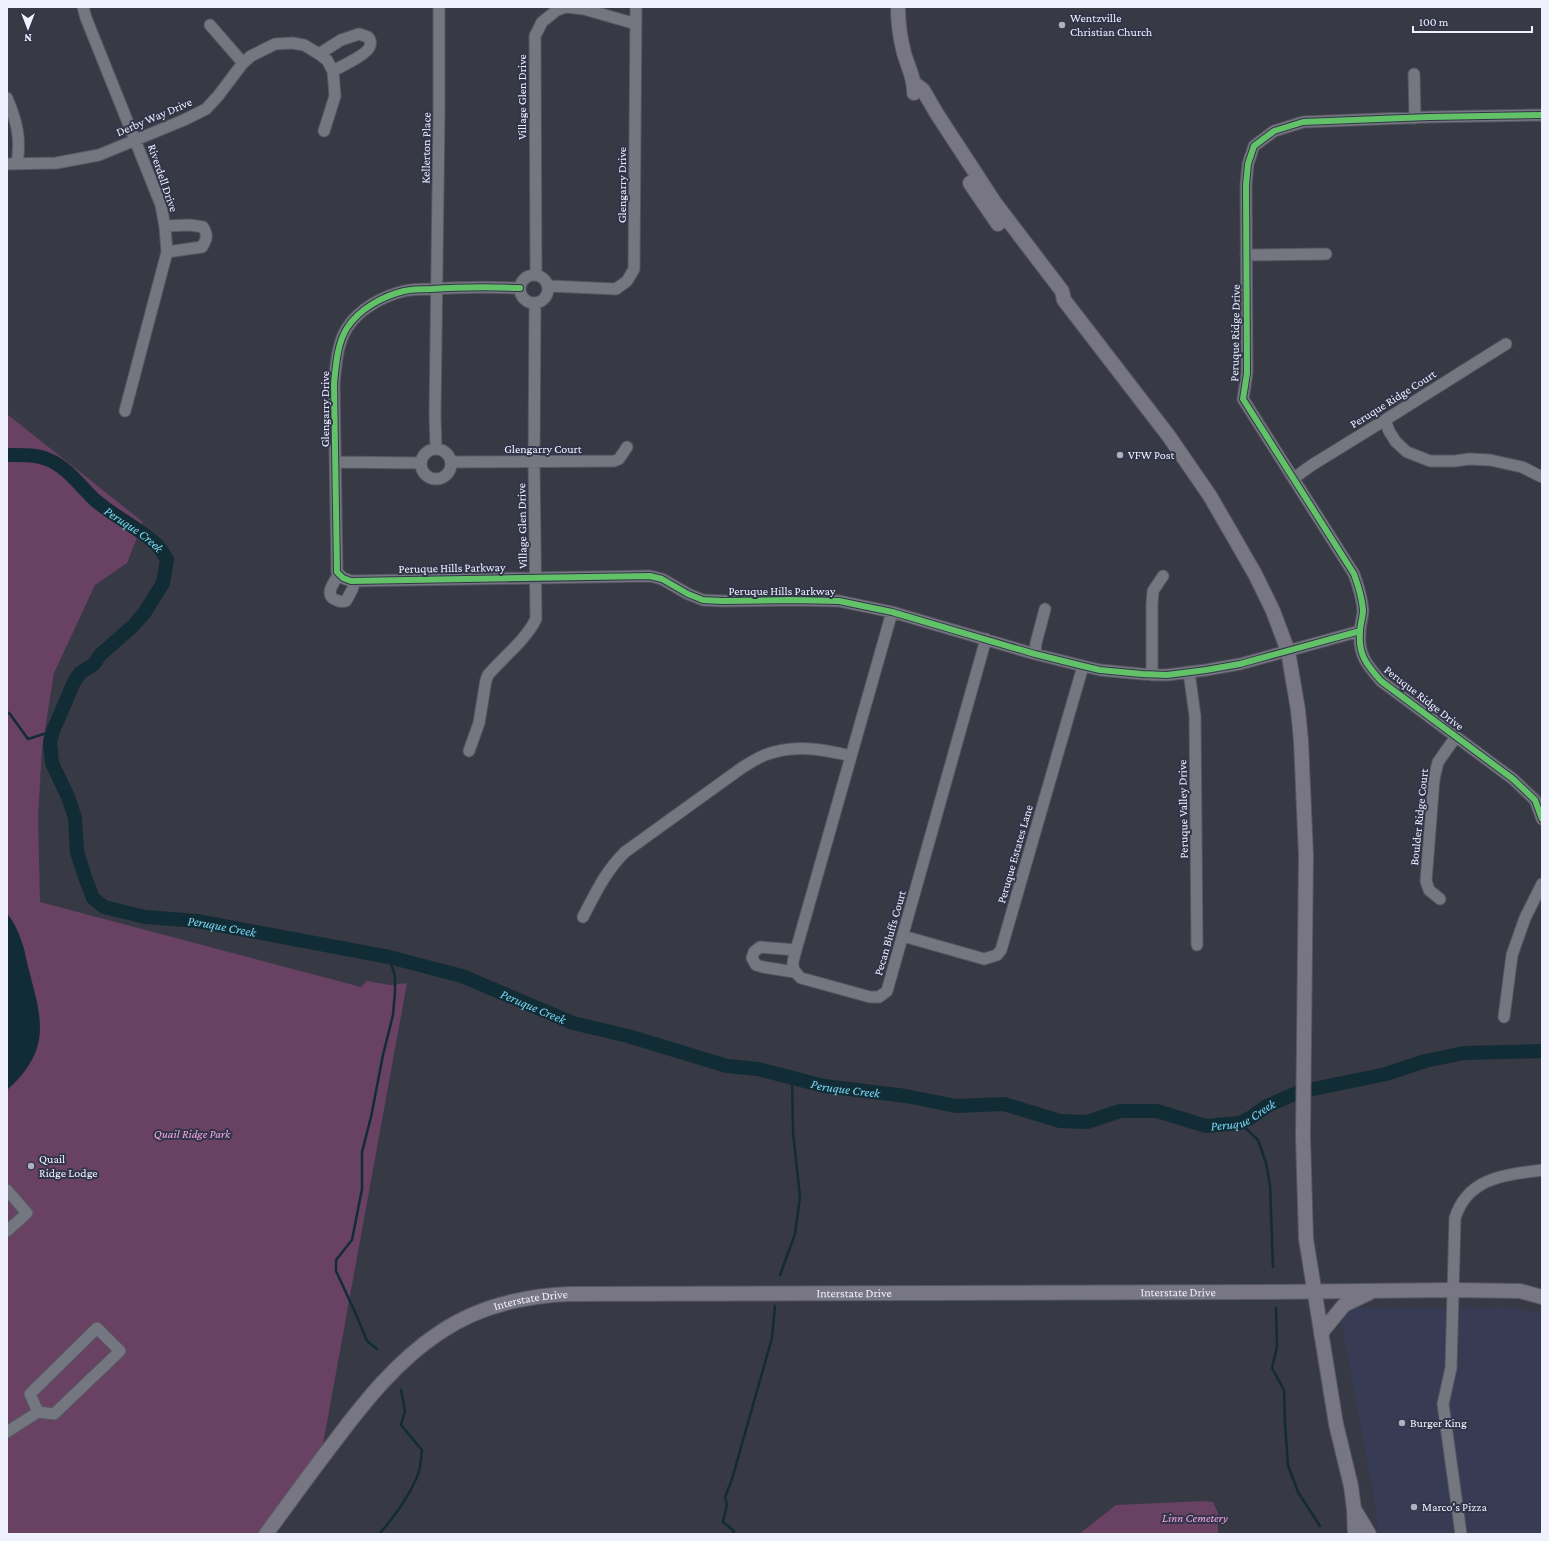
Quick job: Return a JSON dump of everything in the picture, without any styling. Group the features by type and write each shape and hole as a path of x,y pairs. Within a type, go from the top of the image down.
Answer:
{"main road":[{"path":"898,7 898,23 904,54 915,84 923,90 995,203 1062,291 1064,300 1168,435 1210,496 1255,574 1273,611 1288,651 1298,710 1304,786 1306,855 1304,1137 1306,1239 1336,1424 1351,1486 1356,1534"},
{"path":"1321,1333 1344,1305 1375,1290"},
{"name":"Interstate Drive","path":"266,1534 364,1403 404,1361 428,1341 453,1325 486,1310 523,1299 569,1294 1375,1290 1520,1290 1542,1297"},
{"path":"1354,1509 1369,1534"}],"street":[{"name":"Riverdell Drive","path":"83,7 161,205 165,226 167,252 125,411"},
{"name":"Kellerton Place","path":"437,288 439,7"},
{"name":"Glengarry Drive","path":"549,286 616,289 627,280 634,269 636,7"},
{"name":"Village Glen Drive","path":"536,274 535,36 542,22 557,10 566,8 584,8 636,24"},
{"path":"210,25 243,63"},
{"path":"319,54 341,40 359,34 368,37 370,41 370,46 366,52 333,71 335,96 324,130"},
{"name":"Derby Way Drive","path":"12,164 56,163 99,155 184,120 206,109 218,96 243,63 251,56 275,44 292,43 304,45 327,60 333,71"},
{"path":"1414,74 1415,118"},
{"path":"7,98 16,118 20,146 12,164"},
{"name":"Peruque Ridge Drive","path":"1542,115 1303,122 1274,131 1254,146 1248,164 1246,185 1247,373 1243,399 1354,574 1359,589 1363,610 1359,646 1362,656 1381,681 1455,738 1488,760 1535,800 1542,819"},
{"path":"165,226 190,225 203,227 207,236 202,247 167,252"},
{"path":"1246,255 1326,254"},
{"path":"536,274 542,276 547,281 549,286 548,295 546,298 535,304 527,302 521,296 520,288 522,281 528,276 536,274"},
{"name":"Glengarry Drive","path":"341,576 337,572 334,384 340,343 347,329 362,312 385,297 405,290 437,288 520,288"},
{"path":"436,449 435,415 437,288"},
{"name":"Village Glen Drive","path":"469,751 479,723 486,680 488,676 523,638 536,619 534,463 535,304"},
{"name":"Peruque Ridge Court","path":"1294,478 1312,465 1506,344"},
{"path":"1385,420 1389,431 1396,442 1407,452 1430,462 1455,462 1469,459 1490,460 1522,467 1542,477"},
{"name":"Glengarry Court","path":"452,462 614,462 620,459 627,447"},
{"path":"436,449 443,450 452,462 449,472 441,478 432,478 424,472 421,463 424,456 429,451 436,449"},
{"path":"336,462 421,463"},
{"path":"341,576 330,590 330,594 333,599 341,602 346,601 355,581"},
{"name":"Peruque Hills Parkway","path":"341,576 355,581 650,576 662,579 688,594 703,600 839,601 892,612 1035,654 1100,670 1167,675 1240,664 1360,631"},
{"path":"1152,674 1153,591 1162,576"},
{"path":"1035,654 1036,643 1045,609"},
{"path":"796,950 760,947 754,952 752,958 756,965 762,968 794,972 792,964 796,950 851,756 892,612"},
{"name":"Pecan Bluffs Court","path":"794,972 801,978 870,998 879,997 887,990 986,639"},
{"name":"Peruque Estates Lane","path":"903,936 984,959 997,955 1001,950 1083,666"},
{"name":"Peruque Valley Drive","path":"1189,672 1195,716 1197,946"},
{"name":"Boulder Ridge Court","path":"1440,899 1429,890 1426,881 1434,779 1438,762 1455,738"},
{"path":"583,916 597,889 611,867 625,852 743,767 763,756 787,749 821,749 851,756"},
{"path":"1504,1017 1512,955 1525,918 1542,884"},
{"path":"1461,1534 1443,1404 1450,1368 1455,1218 1457,1211 1465,1198 1475,1188 1488,1180 1542,1170"},
{"path":"7,1190 27,1212 7,1231"},
{"path":"7,1432 38,1412 54,1414 120,1351 98,1328 30,1394 38,1412"}],"shaded area":[{"path":"7,913 17,929 24,947 40,1019 40,1029 37,1048 32,1060 21,1076 7,1090"},
{"path":"1507,1307 1542,1313 1542,1534 1378,1534 1375,1504 1340,1315 1345,1308"}],"green space":[{"name":"Quail Ridge Park","path":"7,414 143,522 127,563 95,585 54,673 42,748 38,818 40,902 361,987 367,981 390,985 407,983 323,1444 261,1534 7,1534"},
{"name":"Linn Cemetery","path":"1203,1501 1213,1502 1218,1513 1218,1534 1079,1534 1116,1505"}],"waterway":[{"name":"Peruque Creek","path":"7,455 34,456 56,463 68,472 102,506 150,539 167,560 163,583 145,612 133,626 101,654 94,664 80,673 74,682 53,731 50,742 52,763 68,797 75,818 77,852 85,877 93,898 104,907 145,917 197,921 389,957 462,976 573,1023 628,1036 727,1066 758,1069 824,1086 906,1096 956,1106 1004,1104 1060,1121 1087,1122 1120,1111 1157,1111 1206,1126 1240,1123 1267,1106 1299,1092 1386,1074 1425,1061 1464,1053 1542,1051"},
{"path":"7,712 28,739 53,731"},
{"path":"377,1349 367,1341 336,1271 336,1260 352,1240 362,1189 362,1152 393,1015 395,976 389,957"},
{"path":"780,1275 795,1234 800,1197 793,1132 792,1077"},
{"path":"1240,1123 1258,1140 1266,1163 1270,1185 1273,1267"},
{"path":"733,1534 734,1531 723,1522 727,1504 725,1497 732,1479 772,1338 775,1306"},
{"path":"1276,1308 1277,1347 1272,1368 1284,1390 1288,1465 1298,1492 1320,1526"},
{"path":"379,1534 396,1513 407,1496 416,1479 420,1466 422,1450 401,1425 405,1411 401,1390"}],"cycle path":[{"path":"1542,115 1429,117 1303,122 1274,131 1254,146 1248,164 1246,185 1247,373 1243,399 1354,574 1360,592 1363,610 1360,629 1360,647 1364,659 1368,665 1381,681 1513,779 1535,800 1542,819"},
{"path":"520,288 487,287 418,289 404,291 388,296 372,304 358,315 347,328 339,348 334,384 337,572 343,578 351,581 650,576 662,579 688,594 703,600 839,601 892,612 1035,654 1083,666 1100,670 1142,674 1167,675 1240,664 1360,631"}],"place":[{"name":"Wentzville Christian Church","path":"1062,25"},
{"name":"VFW Post","path":"1120,455"},
{"name":"Quail Ridge Lodge","path":"31,1166"},
{"name":"Burger King","path":"1402,1423"},
{"name":"Marco's Pizza","path":"1414,1507"}]}
